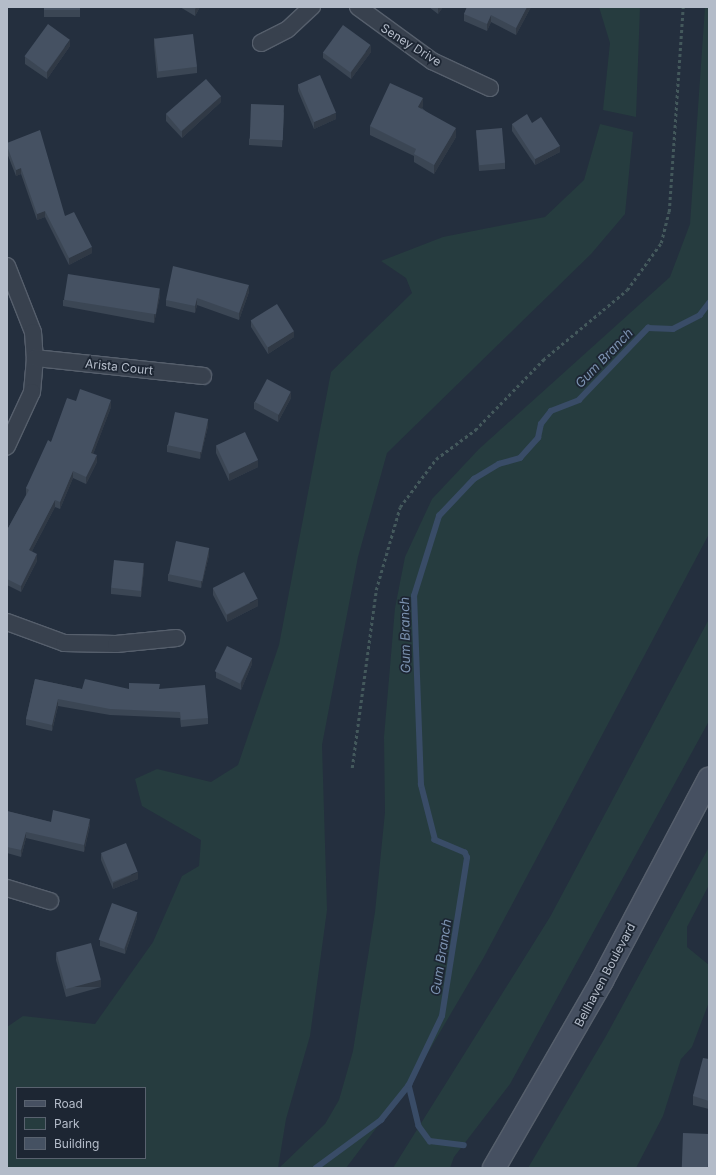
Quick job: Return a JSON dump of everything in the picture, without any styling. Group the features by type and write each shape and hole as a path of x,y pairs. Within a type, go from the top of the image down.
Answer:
{"main road":[{"name":"Bellhaven Boulevard","path":"494,1168 602,981 709,779"}],"street":[{"path":"261,43 288,29 312,7"},
{"name":"Seney Drive","path":"358,7 432,60 490,88"},
{"path":"7,266 33,332 35,358 32,392 7,446"},
{"name":"Arista Court","path":"35,358 204,376"},
{"path":"7,622 64,643 116,644 177,638"},
{"path":"7,888 50,901"}],"path":[{"path":"352,768 376,590 400,507 436,459 474,430 543,360 627,290 661,243 669,212 683,7"}],"green space":[{"path":"599,7 640,7 636,117 603,110 610,43"},
{"path":"705,7 709,7 709,534 484,957 409,1085 346,1168 279,1168 325,1124 339,1100 353,1051 375,912 385,812 384,737 395,608 405,557 432,499 479,449 670,277 690,224"},
{"path":"600,124 633,132 625,214 591,254 387,453 358,557 322,745 327,910 310,1036 286,1119 278,1168 7,1168 7,1027 23,1016 95,1024 153,942 182,876 199,866 201,840 142,806 135,779 157,769 211,782 238,765 279,645 331,372 412,293 406,278 381,261 443,237 545,217 584,180"},
{"path":"709,619 709,721 510,1084 454,1157 450,1168 393,1168 550,917"},
{"path":"709,847 709,885 687,927 687,947 709,965 709,1002 692,1047 681,1059 663,1116 636,1168 528,1168 606,1036"}],"building":[{"path":"44,7 80,7 80,10 44,10"},
{"path":"467,7 527,7 516,28 491,15 487,24 464,14"},
{"path":"48,24 70,40 46,72 24,56"},
{"path":"343,25 371,45 351,72 323,53"},
{"path":"193,34 197,67 158,72 154,39"},
{"path":"320,75 336,113 314,122 298,84"},
{"path":"206,79 221,96 181,131 166,114"},
{"path":"390,83 423,98 418,107 456,128 434,165 414,154 416,149 370,126"},
{"path":"251,104 284,105 283,140 250,139"},
{"path":"527,114 532,123 541,117 560,146 535,159 512,124"},
{"path":"502,128 505,163 479,165 476,130"},
{"path":"40,130 65,216 74,212 92,247 69,258 45,211 37,214 21,168 16,170 7,146 7,143"},
{"path":"173,266 249,285 239,313 197,298 195,306 166,300"},
{"path":"68,274 160,289 156,314 64,300"},
{"path":"277,304 294,331 268,348 251,320"},
{"path":"267,379 291,392 279,415 255,402"},
{"path":"80,389 111,400 91,453 97,455 86,477 73,471 60,502 55,500 29,550 37,554 21,586 7,579 7,530 29,490 26,488 48,440 51,442 67,398 76,401"},
{"path":"175,412 208,419 201,452 168,445"},
{"path":"245,432 258,460 229,474 216,446"},
{"path":"176,541 209,548 202,581 169,574"},
{"path":"114,560 144,563 141,591 111,588"},
{"path":"244,572 258,599 226,615 213,588"},
{"path":"227,646 252,658 240,683 215,671"},
{"path":"35,679 82,689 85,679 129,689 129,683 160,684 159,689 205,685 208,718 181,720 180,712 110,709 58,699 52,725 26,719"},
{"path":"53,810 90,819 84,845 26,832 21,850 7,847 7,811 51,822"},
{"path":"126,843 138,872 113,882 101,853"},
{"path":"112,903 137,912 124,949 99,940"},
{"path":"91,943 101,980 66,989 56,952"},
{"path":"703,1058 709,1059 709,1101 693,1096"},
{"path":"683,1133 709,1134 708,1168 682,1168"}],"waterway":[{"name":"Gum Branch","path":"316,1168 381,1120 409,1085 442,1016 467,858 465,853 435,840 421,785 414,596 439,516 474,479 499,464 520,458 538,438 541,424 551,411 579,400 648,328 673,329 700,315 709,303"},
{"name":"Gum Branch","path":"409,1085 419,1126 430,1141 464,1145"}]}
